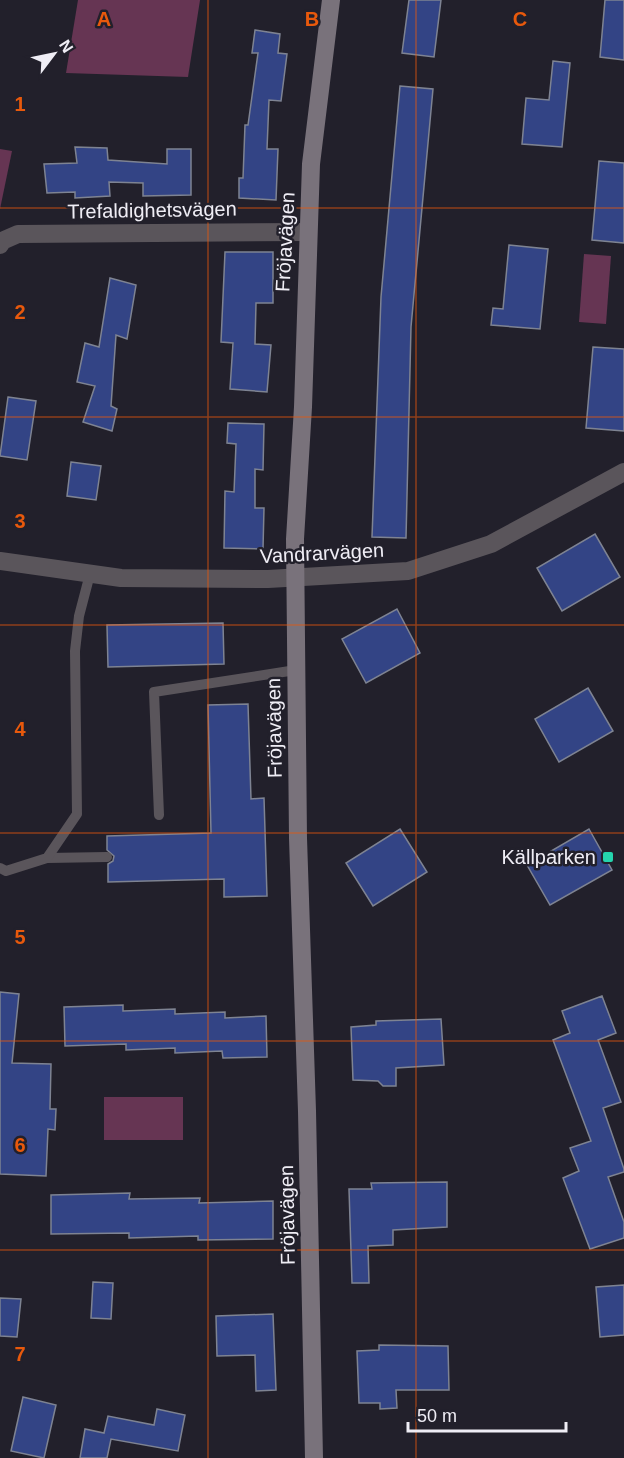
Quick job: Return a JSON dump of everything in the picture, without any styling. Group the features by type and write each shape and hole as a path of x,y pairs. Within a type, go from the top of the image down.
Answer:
{"street":[{"name":"Fröjavägen","path":"315,1458 296,669 295,539 303,407 313,138 331,0"},
{"name":"Trefaldighetsvägen","path":"0,245 2,241 18,234 308,232"},
{"name":"Vandrarvägen","path":"0,561 90,574 174,579 296,578 408,571 491,544 624,472"}],"lane":[{"path":"47,858 77,814 75,651 79,616 90,574"},
{"path":"159,815 154,692 296,669"},
{"path":"0,868 6,871 47,858 107,857"}],"shaded area":[{"path":"78,0 200,0 188,77 66,73"},
{"path":"0,149 12,151 0,209"},
{"path":"584,254 611,256 606,324 579,322"},
{"path":"104,1097 183,1097 183,1140 104,1140"}],"building":[{"path":"409,0 441,0 434,57 402,53"},
{"path":"605,0 624,0 624,60 600,57"},
{"path":"255,30 280,34 278,53 287,54 281,101 269,100 267,149 278,149 276,200 239,198 239,178 243,178 245,125 248,125 258,53 252,53"},
{"path":"553,61 570,63 562,147 522,144 526,98 549,100"},
{"path":"400,86 433,89 411,327 406,538 372,537 381,297"},
{"path":"75,147 107,148 108,160 167,164 167,149 191,149 191,195 143,196 143,183 109,182 110,196 75,198 75,192 47,193 44,164 77,163"},
{"path":"599,161 624,163 624,243 592,240"},
{"path":"509,245 548,249 540,329 491,325 493,308 503,309"},
{"path":"225,252 273,252 273,303 256,303 255,344 271,345 267,392 230,389 233,343 221,342"},
{"path":"110,278 136,285 127,339 116,335 111,406 117,409 112,431 83,422 95,386 77,382 85,343 99,347"},
{"path":"593,347 624,349 624,431 586,428"},
{"path":"8,397 36,401 27,460 0,456"},
{"path":"228,423 264,424 263,470 255,469 255,508 264,508 263,549 224,548 225,491 234,492 236,444 227,443"},
{"path":"71,462 101,466 96,500 67,496"},
{"path":"595,534 620,577 562,611 537,568"},
{"path":"397,609 420,653 366,683 342,639"},
{"path":"223,623 224,664 108,667 107,625"},
{"path":"588,688 613,731 559,762 535,719"},
{"path":"248,704 251,799 264,798 267,896 224,897 224,879 108,882 108,864 113,861 114,856 107,850 107,836 211,833 208,705"},
{"path":"400,829 427,872 373,906 346,863"},
{"path":"589,829 612,870 550,905 527,865"},
{"path":"0,992 19,994 12,1063 51,1064 50,1109 56,1109 55,1130 48,1129 46,1176 0,1174"},
{"path":"602,996 616,1033 598,1040 621,1102 603,1108 624,1169 624,1172 608,1177 624,1222 624,1238 590,1249 563,1178 579,1171 570,1148 591,1141 553,1040 570,1033 562,1011"},
{"path":"123,1005 123,1011 175,1009 175,1014 225,1012 225,1018 266,1016 267,1057 223,1058 222,1051 175,1053 175,1048 126,1050 126,1044 65,1046 64,1007"},
{"path":"441,1019 444,1065 396,1068 396,1086 383,1086 378,1081 353,1080 351,1027 376,1025 376,1021"},
{"path":"447,1182 447,1227 393,1230 393,1245 368,1246 369,1283 352,1283 349,1189 372,1189 371,1183"},
{"path":"130,1193 129,1199 200,1198 199,1203 273,1201 273,1239 198,1240 198,1236 129,1238 129,1233 51,1234 51,1195"},
{"path":"93,1282 113,1283 111,1319 91,1318"},
{"path":"624,1285 624,1335 600,1337 596,1287"},
{"path":"0,1298 21,1299 17,1337 0,1336"},
{"path":"273,1314 276,1390 256,1391 255,1355 217,1356 216,1316"},
{"path":"379,1345 448,1346 449,1390 396,1390 397,1408 380,1409 380,1403 359,1403 357,1351 379,1350"},
{"path":"23,1397 56,1405 44,1458 11,1451"},
{"path":"157,1409 185,1415 178,1451 111,1439 107,1458 80,1458 85,1429 104,1433 108,1416 154,1425"}],"place":[{"name":"Källparken","path":"608,857"}]}
